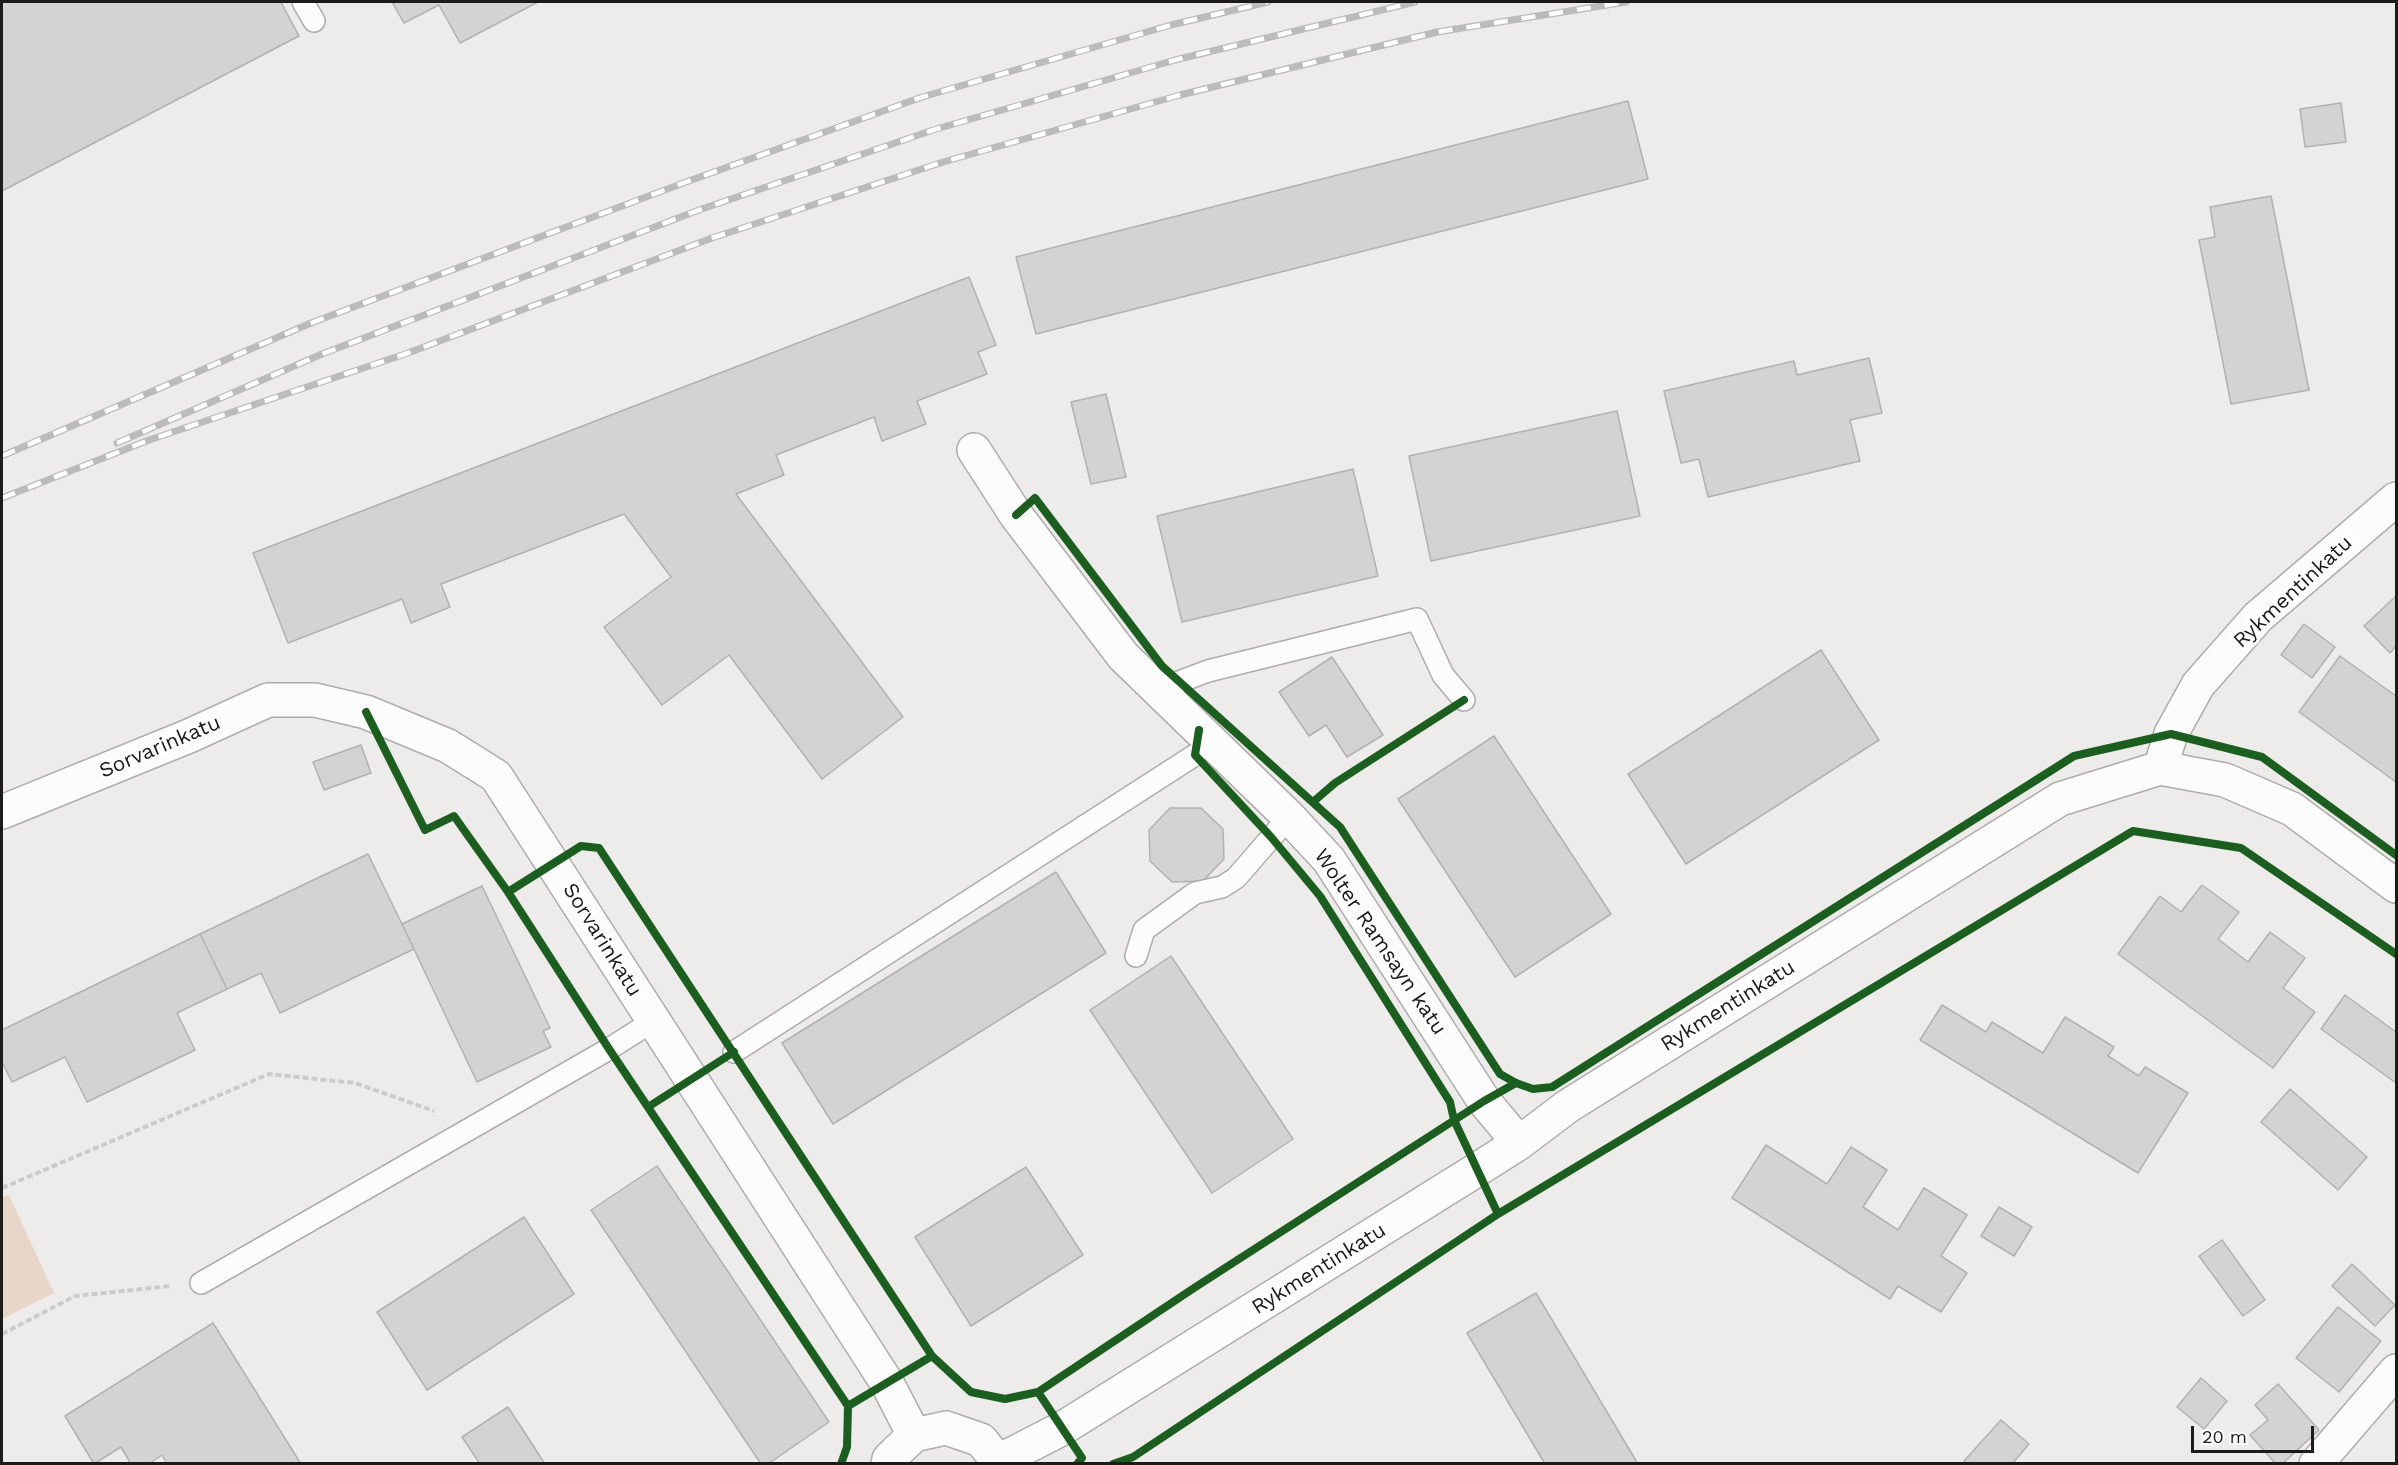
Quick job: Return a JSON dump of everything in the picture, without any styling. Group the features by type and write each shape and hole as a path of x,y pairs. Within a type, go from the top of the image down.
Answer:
{"street":[{"name":"Wolter Ramsayn katu","path":"974,450 1016,515 1123,656 1289,817 1329,860 1484,1101 1519,1143"},
{"name":"Rykmentinkatu","path":"1000,1462 1063,1428 1519,1143 1568,1106 2060,799 2160,768 2171,734 2198,685 2258,617 2397,499"},
{"name":"Sorvarinkatu","path":"2,812 189,736 268,700 315,700 366,712 448,746 496,776 887,1383 914,1435"},
{"path":"2160,768 2225,780 2292,809 2397,886"},
{"path":"2316,1464 2397,1371"},
{"path":"888,1464 889,1459 914,1435 946,1428 981,1440 1000,1462"}],"lane":[{"path":"303,2 314,21"},
{"path":"1155,687 1179,682 1208,670 1417,619 1443,675 1464,700"},
{"path":"734,1052 1195,755"},
{"path":"1136,956 1144,930 1195,893 1222,887 1236,879 1289,817"},
{"path":"201,1283 609,1049 653,1020"}],"path":[{"path":"2,1188 268,1074 355,1083 474,1126"},
{"path":"2,1334 75,1296 201,1283"}],"shaded area":[{"path":"9,1195 54,1293 2,1319 2,1198"}],"building":[{"path":"2,2 281,2 299,36 2,191"},
{"path":"392,2 538,2 460,43 439,5 404,23"},
{"path":"1628,101 1648,179 1036,334 1016,257"},
{"path":"2341,103 2346,142 2305,147 2300,109"},
{"path":"2271,196 2309,390 2231,404 2199,240 2215,237 2210,207"},
{"path":"969,277 996,345 978,352 987,374 917,401 926,424 882,441 874,417 776,455 784,475 736,494 903,717 822,779 729,655 662,705 604,627 671,577 624,514 441,584 450,607 411,623 402,599 288,643 253,553"},
{"path":"1869,358 1882,413 1850,420 1860,461 1708,497 1699,459 1681,463 1664,391 1794,361 1797,375"},
{"path":"1106,394 1126,477 1091,484 1071,402"},
{"path":"1617,411 1640,516 1431,561 1409,456"},
{"path":"1353,469 1378,576 1182,622 1157,516"},
{"path":"2396,596 2396,646 2390,653 2364,626"},
{"path":"2304,624 2335,647 2312,678 2281,655"},
{"path":"1821,650 1879,740 1686,864 1628,774"},
{"path":"2340,656 2396,696 2396,782 2299,712"},
{"path":"1332,657 1383,735 1347,757 1326,725 1309,736 1279,692"},
{"path":"1494,736 1611,914 1515,977 1398,799"},
{"path":"361,745 371,773 324,790 313,762"},
{"path":"1170,808 1201,808 1223,829 1224,859 1203,881 1172,882 1150,861 1149,830"},
{"path":"368,854 414,949 280,1013 261,973 227,989 200,934"},
{"path":"1056,872 1106,953 833,1124 782,1043"},
{"path":"2202,885 2239,912 2218,939 2248,962 2270,932 2305,958 2283,988 2315,1012 2273,1068 2118,954 2160,896 2181,912"},
{"path":"482,886 550,1028 543,1031 551,1047 477,1082 402,924"},
{"path":"200,934 227,989 177,1013 195,1050 87,1102 65,1057 12,1082 2,1062 2,1030"},
{"path":"1171,956 1293,1139 1212,1193 1090,1010"},
{"path":"2345,995 2396,1032 2396,1083 2321,1029"},
{"path":"1942,1005 1986,1032 1992,1022 2043,1053 2065,1017 2114,1047 2108,1056 2139,1076 2145,1067 2188,1093 2138,1173 1920,1040"},
{"path":"2290,1089 2367,1157 2338,1190 2261,1122"},
{"path":"1766,1145 1827,1184 1851,1147 1887,1170 1863,1207 1898,1230 1924,1188 1967,1215 1941,1256 1967,1273 1941,1312 1898,1286 1890,1299 1732,1198"},
{"path":"657,1166 829,1422 768,1464 761,1464 591,1210"},
{"path":"1026,1167 1083,1255 971,1326 915,1237"},
{"path":"1999,1207 2032,1227 2014,1256 1981,1236"},
{"path":"524,1217 574,1294 427,1390 377,1312"},
{"path":"2222,1240 2265,1300 2243,1316 2199,1256"},
{"path":"2352,1264 2395,1305 2375,1326 2332,1286"},
{"path":"1536,1293 1638,1464 1545,1464 1467,1333"},
{"path":"2338,1307 2381,1341 2339,1392 2296,1358"},
{"path":"213,1323 301,1464 167,1464 162,1455 149,1464 131,1464 121,1447 94,1464 65,1416"},
{"path":"2201,1378 2227,1401 2204,1429 2177,1407"},
{"path":"2278,1384 2319,1430 2282,1464 2276,1464 2250,1435 2268,1420 2255,1405"},
{"path":"508,1407 545,1464 480,1464 462,1437"},
{"path":"2001,1420 2029,1444 2012,1464 1967,1464 1964,1461"}],"railway":[{"path":"2,456 311,323 686,182 922,97 1171,25 1268,2"},
{"path":"117,443 322,354 699,210 933,130 1175,60 1415,2"},
{"path":"2,498 149,440 408,353 712,238 943,162 1180,95 1437,32 1626,2"}],"cycle path":[{"path":"1016,515 1035,498 1162,666 1340,827 1500,1074 1533,1089 1552,1087 2074,756 2171,734 2262,757 2396,855"},
{"path":"1313,802 1335,783 1464,700"},
{"path":"366,712 425,830 454,816 508,892 609,1049 848,1406 847,1447 841,1464"},
{"path":"1199,730 1195,755 1271,837 1320,896 1450,1102 1454,1120 1498,1214"},
{"path":"1113,1464 1133,1457 1498,1214 2133,831 2241,848 2396,954"},
{"path":"508,892 581,846 599,848 932,1356 971,1392 1005,1399 1038,1392 1082,1458 1077,1464"},
{"path":"648,1107 734,1052"},
{"path":"1038,1392 1194,1288 1484,1101 1516,1083"},
{"path":"848,1406 932,1356"}]}
